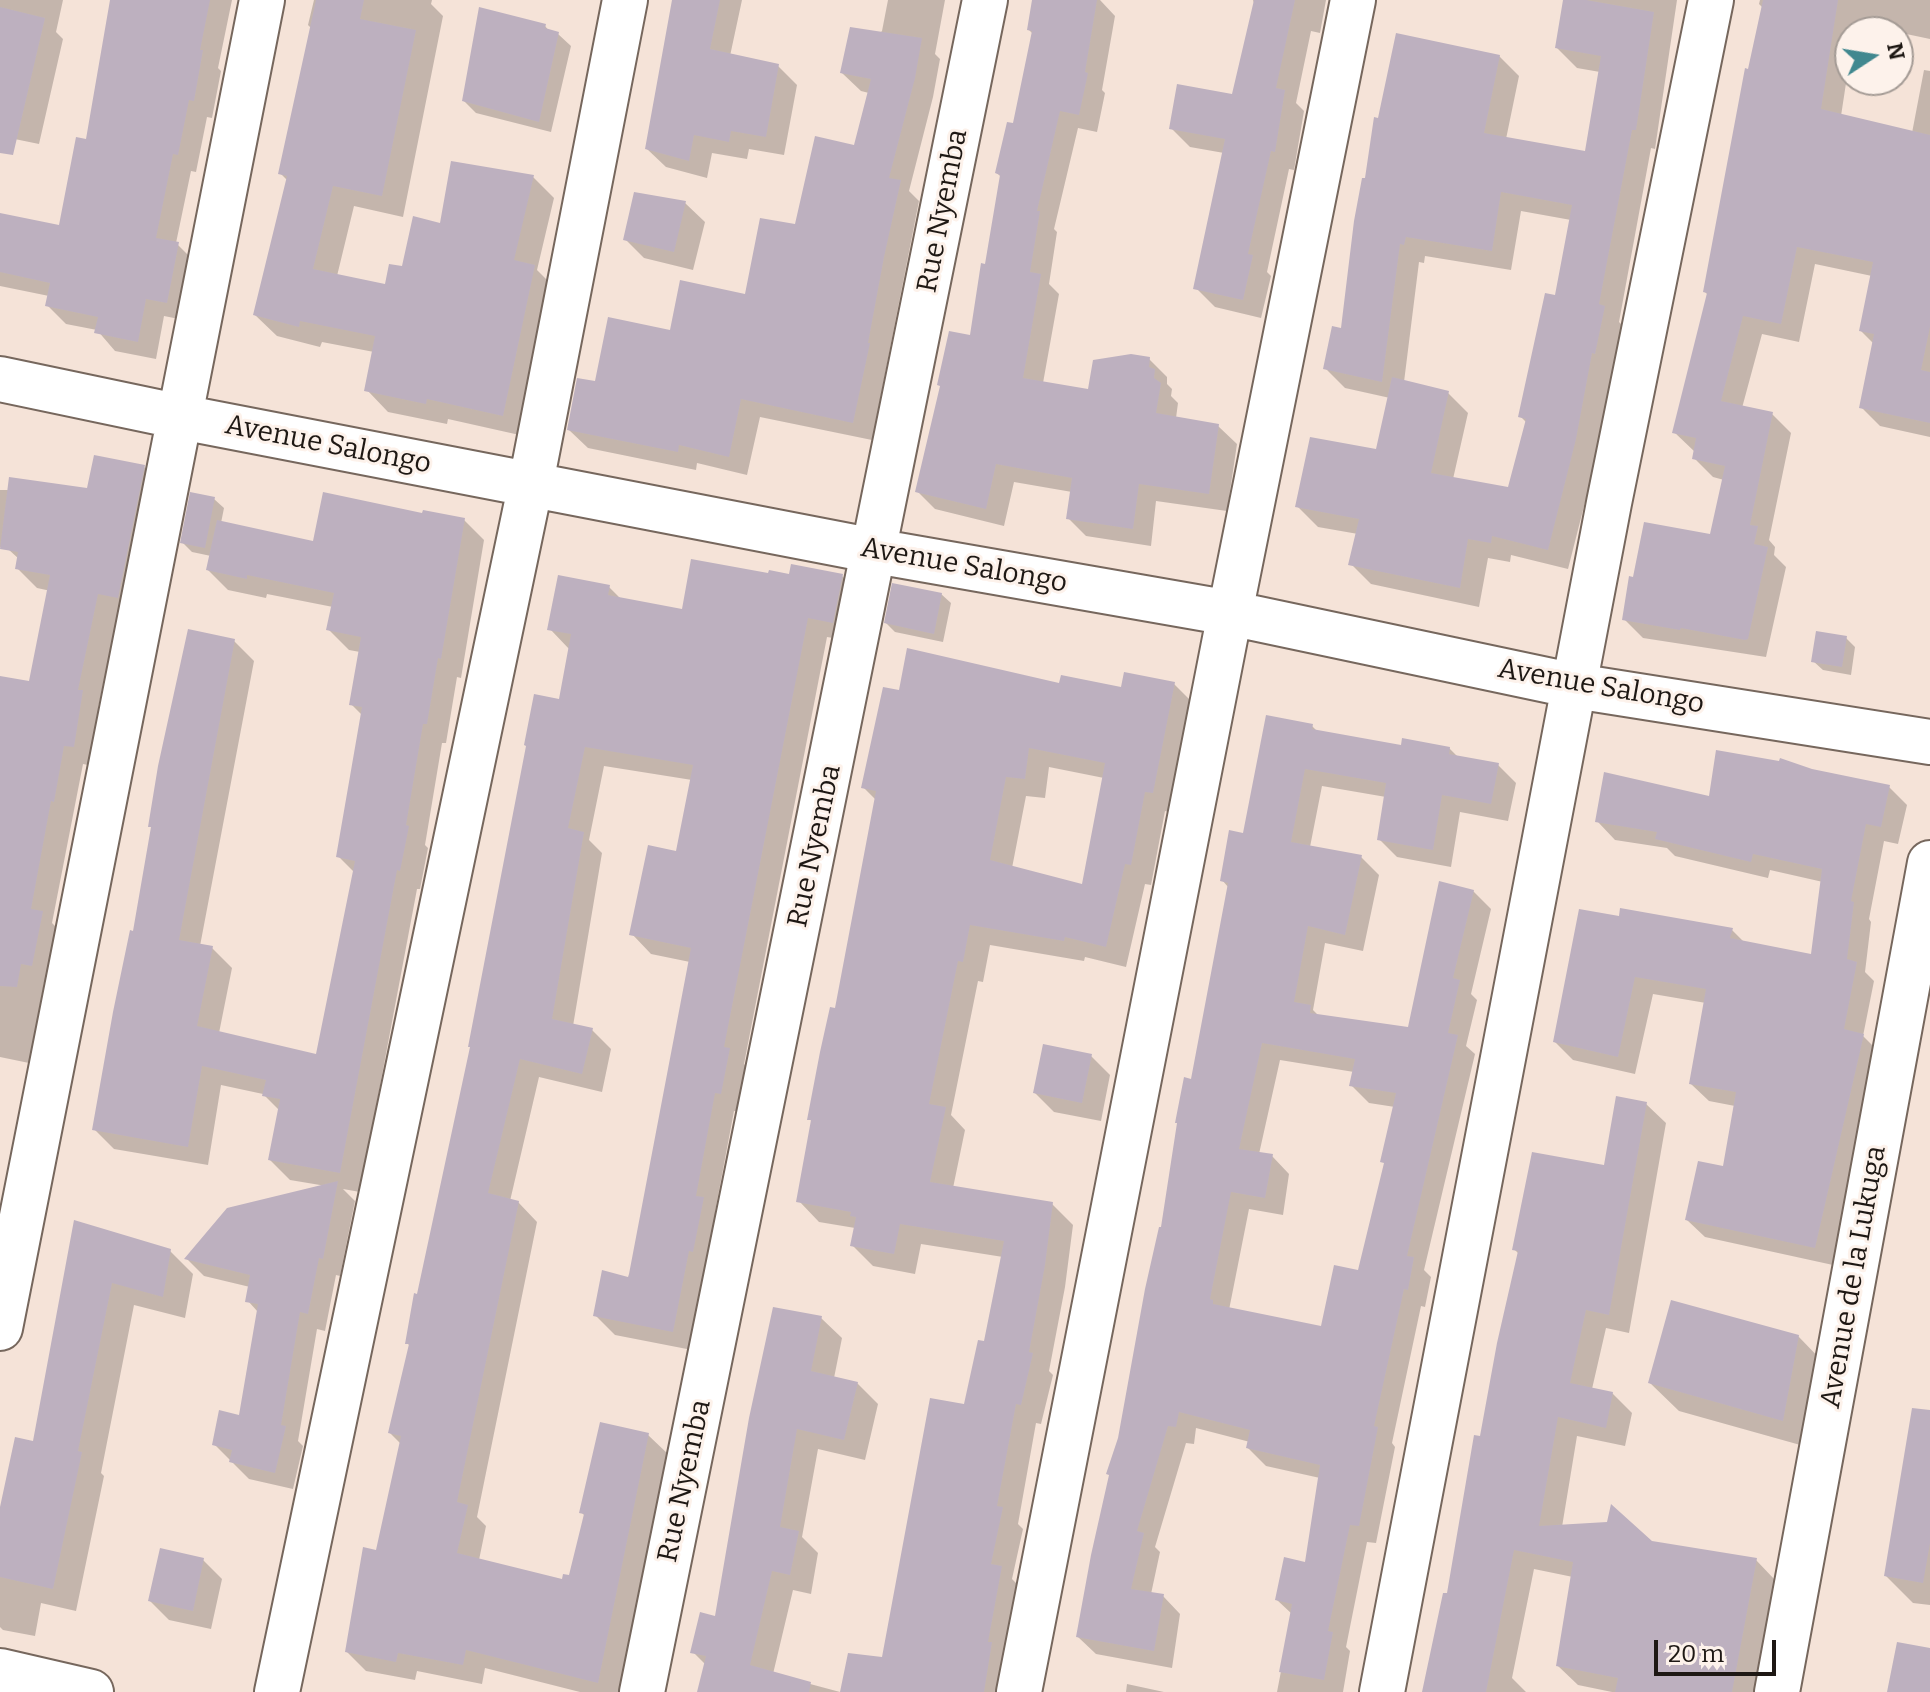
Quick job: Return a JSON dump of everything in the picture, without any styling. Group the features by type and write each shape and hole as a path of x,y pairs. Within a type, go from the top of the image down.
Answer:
{"street":[{"path":"0,1328 262,0"},
{"path":"277,1692 531,483 625,0"},
{"name":"Rue Nyemba","path":"642,1692 985,0"},
{"path":"1019,1692 1353,0"},
{"path":"1382,1692 1609,503 1711,0"},
{"name":"Avenue Salongo","path":"0,379 875,551 1230,613 1575,686 1930,742"},
{"name":"Avenue de la Lukuga","path":"1777,1692 1930,863"},
{"path":"0,1671 91,1692"}],"building":[{"path":"110,0 210,0 194,101 189,100 178,155 173,154 156,238 179,242 167,303 146,299 138,342 94,333 98,317 45,306 50,283 0,272 0,213 59,225 76,137 86,139"},
{"path":"316,0 364,0 360,19 416,30 382,196 333,186 313,269 385,284 389,264 402,266 413,216 440,223 451,161 534,175 514,260 535,265 503,416 427,399 426,404 364,391 375,336 300,321 299,327 253,315 287,176 278,174"},
{"path":"672,0 720,0 710,49 779,64 766,137 731,131 729,142 694,135 689,161 645,149"},
{"path":"1032,0 1097,0 1079,115 1060,111 1037,211 1040,211 1030,272 1041,274 1023,378 1088,389 1093,360 1131,354 1150,357 1149,367 1155,369 1154,378 1161,383 1156,413 1219,424 1209,494 1139,484 1133,529 1066,519 1072,478 996,464 986,509 915,492 940,386 937,385 949,331 970,335 981,263 985,264 1000,175 995,173 1007,122 1013,123 1032,31 1027,30"},
{"path":"1254,0 1295,0 1276,88 1285,90 1275,152 1271,151 1248,254 1253,255 1243,300 1193,289 1225,139 1169,129 1177,84 1232,94"},
{"path":"1563,0 1586,0 1654,12 1636,130 1632,130 1599,304 1605,306 1548,550 1492,536 1491,543 1468,539 1460,588 1348,565 1359,519 1295,507 1310,437 1376,449 1392,377 1449,391 1431,473 1508,487 1526,419 1518,417 1545,293 1555,295 1572,205 1501,192 1492,251 1406,237 1404,245 1400,244 1382,382 1323,369 1332,326 1341,328 1362,178 1365,178 1374,117 1378,118 1396,33 1500,55 1484,133 1585,151 1601,56 1555,48"},
{"path":"1763,0 1838,0 1821,109 1930,135 1930,327 1921,370 1930,372 1930,423 1859,408 1874,334 1859,331 1873,262 1797,247 1781,324 1743,316 1721,401 1773,412 1750,525 1758,526 1754,544 1768,547 1748,639 1745,640 1622,620 1629,576 1633,577 1644,522 1710,534 1725,466 1692,459 1696,438 1672,433 1707,293 1703,292 1745,68 1748,69"},
{"path":"0,7 45,18 13,155 0,153"},
{"path":"479,7 546,24 545,28 559,32 539,122 462,101"},
{"path":"850,27 922,38 889,178 901,180 853,423 741,399 729,457 679,445 678,452 567,430 577,378 595,381 608,317 670,330 680,280 745,294 760,218 795,224 815,136 854,145 871,79 840,73"},
{"path":"634,192 686,201 674,252 623,240"},
{"path":"94,455 145,465 118,598 98,594 78,690 83,690 74,747 64,746 54,802 51,801 31,909 43,911 32,966 21,964 17,987 0,986 0,676 29,681 50,575 15,569 18,552 0,549 9,477 87,488"},
{"path":"190,492 215,497 205,548 180,543"},
{"path":"323,492 422,513 423,510 465,518 441,659 438,658 427,724 423,724 406,825 409,826 400,871 397,870 340,1173 268,1160 280,1099 262,1096 266,1080 202,1066 188,1147 92,1130 113,1012 130,930 133,931 158,766 188,629 235,639 179,940 213,946 197,1026 316,1054 355,861 336,857 362,707 349,705 361,637 326,630 334,593 206,570 217,520 313,541"},
{"path":"691,559 768,573 769,570 789,574 791,564 843,574 833,623 808,618 724,1047 730,1048 721,1094 715,1093 696,1196 704,1197 693,1252 689,1251 673,1332 593,1316 602,1270 628,1277 629,1274 691,948 629,935 648,845 676,851 693,765 585,747 568,828 584,832 552,1019 593,1028 582,1074 520,1059 488,1193 519,1201 457,1502 468,1505 457,1553 562,1579 563,1574 569,1575 584,1514 579,1513 600,1422 649,1433 598,1683 466,1650 463,1665 398,1653 396,1662 345,1652 363,1547 376,1550 401,1436 388,1433 409,1344 405,1344 414,1293 417,1294 470,1047 534,694 559,699 571,634 547,630 558,575 610,585 608,595 682,609"},
{"path":"892,583 942,593 934,634 884,623"},
{"path":"1816,631 1847,636 1842,667 1811,662"},
{"path":"907,648 1059,683 1061,675 1121,687 1124,672 1175,682 1153,793 1145,792 1131,865 1125,864 1106,947 1065,937 1064,941 970,925 963,962 958,961 929,1104 946,1107 930,1182 1053,1202 1029,1352 1033,1353 1021,1405 1016,1404 997,1506 1003,1507 991,1564 1002,1566 988,1642 992,1642 984,1692 840,1692 848,1653 882,1657 930,1398 964,1404 978,1340 984,1341 1004,1241 900,1224 894,1254 850,1246 856,1217 850,1216 851,1212 796,1202 820,1052 830,1007 835,1008 876,791 861,788 883,687 899,690","holes":["1029,748 1105,763 1082,884 990,860 1006,777 1025,779"]},
{"path":"1266,715 1313,724 1312,729 1401,745 1402,738 1450,747 1449,754 1499,763 1491,804 1442,795 1433,850 1377,840 1386,783 1305,769 1291,842 1362,855 1345,935 1308,926 1294,1002 1311,1005 1310,1013 1408,1027 1439,881 1474,890 1453,978 1460,980 1448,1033 1458,1035 1407,1256 1414,1257 1374,1426 1378,1427 1359,1526 1350,1525 1328,1631 1333,1632 1324,1680 1279,1672 1292,1604 1275,1600 1284,1557 1305,1562 1320,1465 1246,1448 1250,1430 1179,1412 1176,1427 1168,1426 1137,1531 1144,1533 1131,1589 1164,1594 1154,1651 1076,1637 1109,1475 1106,1474 1118,1438 1145,1289 1161,1227 1184,1077 1191,1079 1228,883 1220,881 1229,830 1243,833","holes":["1262,1043 1355,1059 1349,1086 1396,1093 1380,1162 1384,1163 1358,1270 1334,1265 1321,1326 1213,1304 1210,1299 1231,1192 1265,1198 1273,1154 1239,1149"]},
{"path":"1716,750 1779,761 1780,758 1812,769 1890,785 1881,827 1866,824 1851,901 1854,902 1847,959 1857,962 1844,1029 1864,1034 1815,1248 1685,1220 1698,1161 1723,1166 1736,1092 1689,1084 1706,989 1635,977 1618,1057 1553,1042 1579,909 1619,916 1620,908 1733,928 1730,938 1811,954 1822,869 1753,854 1751,862 1655,839 1657,832 1595,822 1604,772 1709,796"},
{"path":"1043,1044 1092,1054 1082,1103 1033,1093"},
{"path":"1616,1096 1647,1102 1609,1315 1586,1310 1570,1383 1613,1392 1606,1428 1558,1417 1539,1526 1607,1522 1611,1504 1652,1541 1757,1558 1732,1692 1615,1692 1618,1678 1556,1666 1573,1562 1514,1550 1486,1692 1422,1692 1443,1593 1447,1593 1474,1435 1480,1436 1518,1251 1512,1250 1532,1152 1604,1165"},
{"path":"338,1181 323,1259 319,1258 308,1314 300,1312 281,1425 286,1426 275,1473 229,1462 232,1450 212,1445 219,1410 239,1415 258,1304 245,1302 250,1275 184,1259 227,1208"},
{"path":"74,1220 171,1249 163,1297 112,1283 78,1451 82,1452 53,1589 0,1577 0,1507 15,1437 33,1441"},
{"path":"1671,1300 1799,1335 1783,1421 1648,1383"},
{"path":"773,1307 822,1316 811,1371 858,1382 844,1440 797,1429 780,1527 799,1531 790,1575 772,1571 750,1665 811,1682 809,1692 697,1692 706,1656 690,1653 700,1612 715,1616 749,1418"},
{"path":"1912,1408 1930,1410 1930,1543 1923,1583 1884,1576"},
{"path":"160,1548 204,1558 193,1611 148,1601"},
{"path":"1897,1642 1930,1648 1930,1692 1887,1692"}]}
